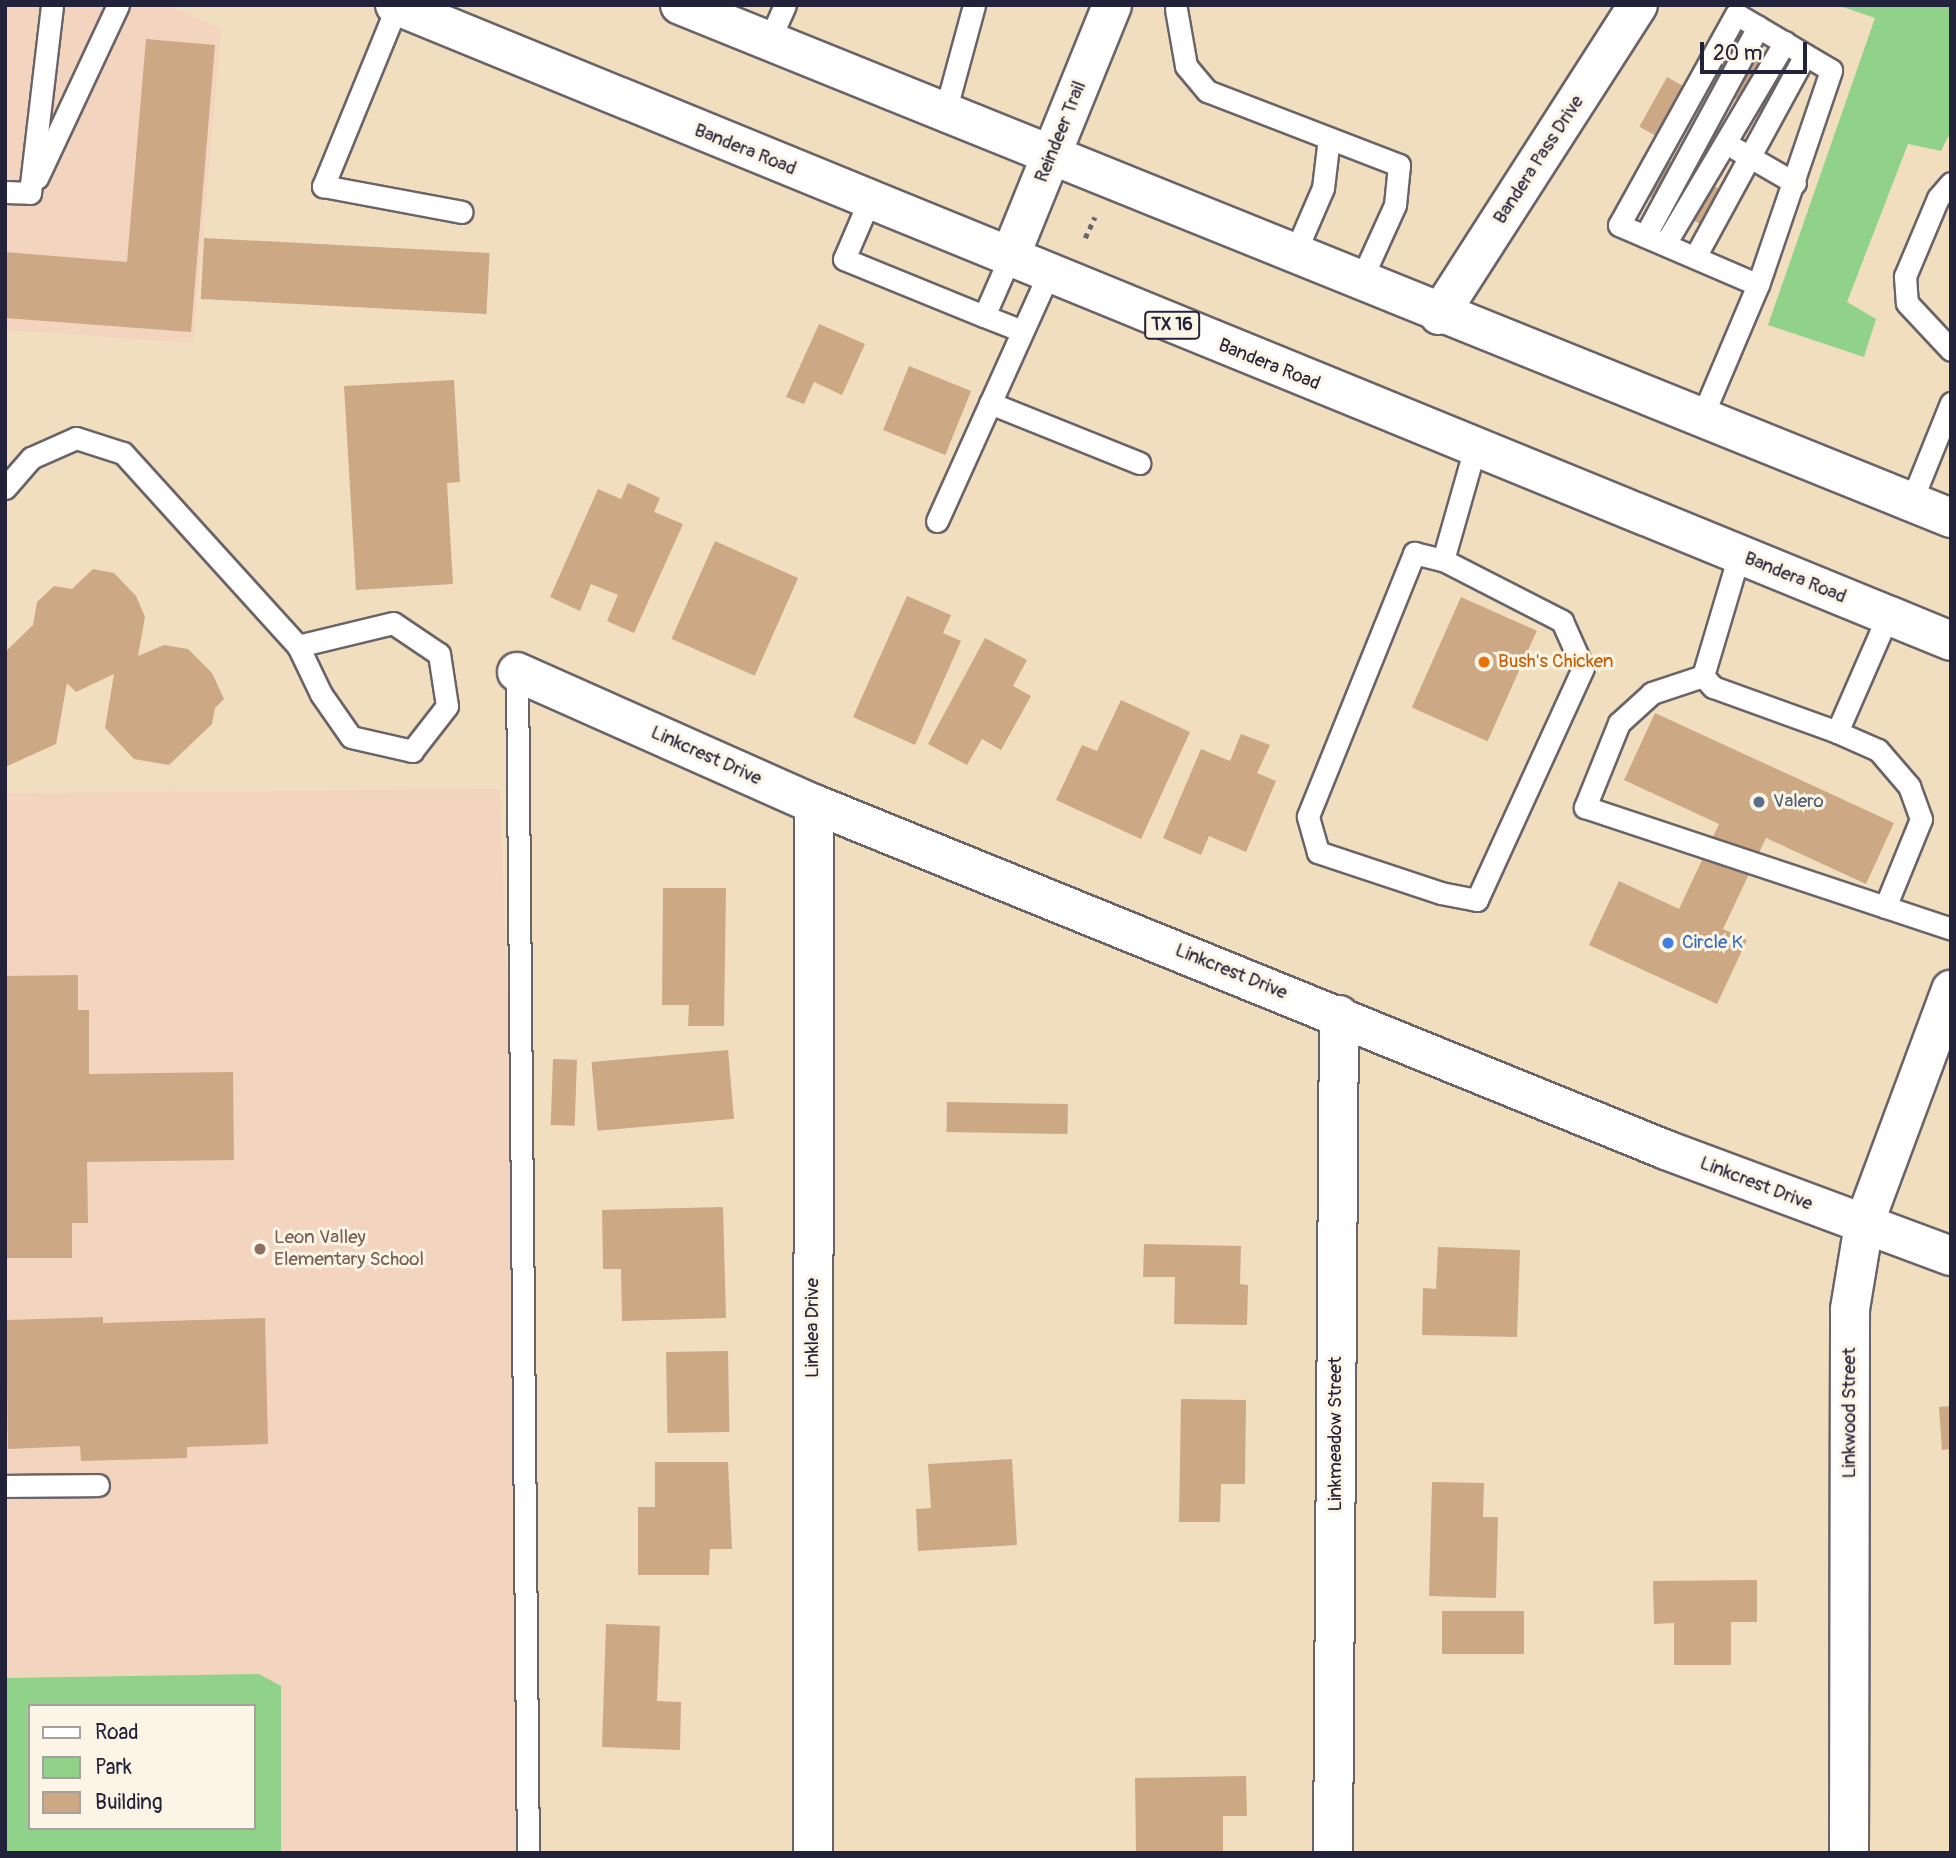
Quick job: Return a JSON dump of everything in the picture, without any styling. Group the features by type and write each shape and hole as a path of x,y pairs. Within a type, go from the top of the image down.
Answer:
{"street":[{"path":"680,5 1052,154 1439,315 1951,518"},
{"name":"Reindeer Trail","path":"1009,259 1112,5"},
{"name":"Bandera Pass Drive","path":"1439,315 1638,5"},
{"name":"Bandera Road","path":"396,6 1048,275 1951,641"},
{"name":"Linkcrest Drive","path":"517,672 814,804 1666,1150 1951,1256"},
{"name":"Linklea Drive","path":"813,1853 814,804"},
{"name":"Linkwood Street","path":"1849,1853 1850,1309 1864,1224 1951,990"},
{"name":"Linkmeadow Street","path":"1333,1853 1339,1015"}],"lane":[{"path":"30,193 52,5"},
{"path":"30,193 118,5"},
{"path":"769,41 785,5"},
{"path":"945,111 974,5"},
{"path":"396,6 323,186 462,212"},
{"path":"1172,6 1186,66 1207,91 1399,165 1395,205 1360,282"},
{"path":"1701,419 1758,285 1795,183 1831,70 1736,14 1682,118 1619,225 1758,285"},
{"path":"1655,240 1701,129 1758,27"},
{"path":"1655,240 1726,143 1785,42"},
{"path":"1695,257 1804,55"},
{"path":"1682,118 1795,183"},
{"path":"1294,255 1323,188 1329,138"},
{"path":"1951,183 1938,198 1905,275 1907,303 1951,350"},
{"path":"5,192 30,193"},
{"path":"869,201 844,259 1022,331"},
{"path":"984,316 1009,259"},
{"path":"937,521 1048,275"},
{"path":"990,403 1139,463"},
{"path":"1911,502 1951,403"},
{"path":"5,488 31,458 76,438 123,453 298,646 321,694 351,737 412,751 447,706 439,654 393,623 298,646"},
{"path":"1443,560 1475,448"},
{"path":"1414,553 1443,560 1562,621 1583,668 1477,900 1441,893 1318,852 1308,816 1414,553"},
{"path":"1703,676 1739,555"},
{"path":"1837,732 1888,615"},
{"path":"517,672 528,1853"},
{"path":"1703,676 1713,687 1837,732 1878,750 1909,786 1922,819 1885,907"},
{"path":"1703,676 1652,693 1619,723 1586,807 1951,929"},
{"path":"5,1486 97,1485"}],"path":[{"path":"1085,238 1096,217"}],"shaded area":[{"path":"5,5 167,5 221,29 193,343 5,330"},
{"name":"Leon Valley Elementary School","path":"500,789 537,1853 5,1853 5,793"}],"green space":[{"path":"1837,5 1951,5 1951,131 1941,151 1908,144 1847,302 1876,319 1864,357 1768,325 1875,18"},
{"path":"259,1674 281,1686 281,1853 5,1853 5,1678"}],"building":[{"path":"1715,36 1802,84 1781,124 1693,75"},
{"path":"146,39 215,45 191,332 5,318 5,252 127,262"},
{"path":"1667,77 1685,87 1658,137 1639,127"},
{"path":"1649,150 1738,199 1719,234 1630,185"},
{"path":"204,238 490,253 486,314 201,299"},
{"path":"819,324 865,344 842,395 814,382 804,404 786,397"},
{"path":"909,366 971,391 945,455 883,430"},
{"path":"454,380 460,482 447,483 453,584 356,590 344,386"},
{"path":"628,483 660,498 654,512 683,524 634,633 607,621 618,595 591,584 580,611 550,597 598,489 621,499"},
{"path":"715,541 798,578 755,676 671,639"},
{"path":"93,569 114,573 136,596 145,617 138,656 164,645 188,649 212,673 224,699 215,708 212,724 169,765 134,759 105,728 114,674 76,692 67,683 56,744 5,767 5,652 33,625 37,602 54,586 72,589"},
{"path":"907,596 951,615 943,633 961,641 915,745 853,717"},
{"path":"1461,597 1537,631 1488,741 1412,708"},
{"path":"985,638 1027,660 1013,686 1031,696 1001,750 982,739 967,765 928,744"},
{"path":"1121,700 1190,732 1141,839 1056,800 1082,745 1097,751"},
{"name":"Valero","path":"1655,713 1894,823 1866,884 1766,838 1723,929 1747,940 1717,1004 1589,945 1619,881 1679,909 1719,824 1624,780"},
{"path":"1241,734 1270,745 1257,773 1276,781 1246,852 1209,836 1201,855 1163,838 1201,749 1230,761"},
{"path":"663,888 726,888 724,1026 688,1026 689,1005 662,1005"},
{"path":"78,975 78,1010 89,1010 89,1074 233,1072 234,1160 87,1162 88,1223 72,1223 72,1258 5,1258 5,976"},
{"path":"728,1050 734,1119 598,1131 592,1062"},
{"path":"553,1059 577,1060 575,1126 551,1125"},
{"path":"947,1102 1068,1104 1067,1134 946,1132"},
{"path":"723,1207 726,1318 622,1321 621,1269 603,1269 602,1210"},
{"path":"1144,1244 1241,1246 1240,1284 1248,1285 1247,1325 1174,1324 1175,1277 1143,1277"},
{"path":"1438,1247 1520,1250 1517,1337 1422,1335 1423,1288 1436,1289"},
{"path":"103,1317 103,1323 265,1318 268,1444 187,1447 187,1458 81,1461 80,1446 8,1449 6,1320"},
{"path":"728,1351 729,1432 667,1433 666,1352"},
{"path":"1181,1399 1246,1400 1245,1484 1221,1484 1220,1522 1179,1522"},
{"path":"1951,1406 1951,1449 1942,1450 1939,1407"},
{"path":"1012,1459 1017,1545 918,1551 916,1509 931,1508 928,1464"},
{"path":"655,1462 728,1462 732,1549 710,1549 709,1575 638,1575 638,1507 655,1507"},
{"path":"1432,1482 1484,1483 1483,1517 1498,1517 1496,1598 1429,1596"},
{"path":"1757,1580 1757,1622 1731,1622 1731,1665 1674,1665 1674,1623 1654,1624 1653,1581"},
{"path":"1442,1611 1524,1611 1524,1654 1442,1654"},
{"path":"606,1624 660,1626 657,1701 681,1702 680,1750 602,1747"},
{"path":"1246,1776 1247,1816 1223,1816 1223,1853 1136,1853 1135,1778"}],"place":[{"name":"Bush's Chicken","path":"1484,662"},
{"name":"Valero","path":"1759,802"},
{"name":"Circle K","path":"1668,943"},
{"name":"Leon Valley Elementary School","path":"260,1249"}]}
